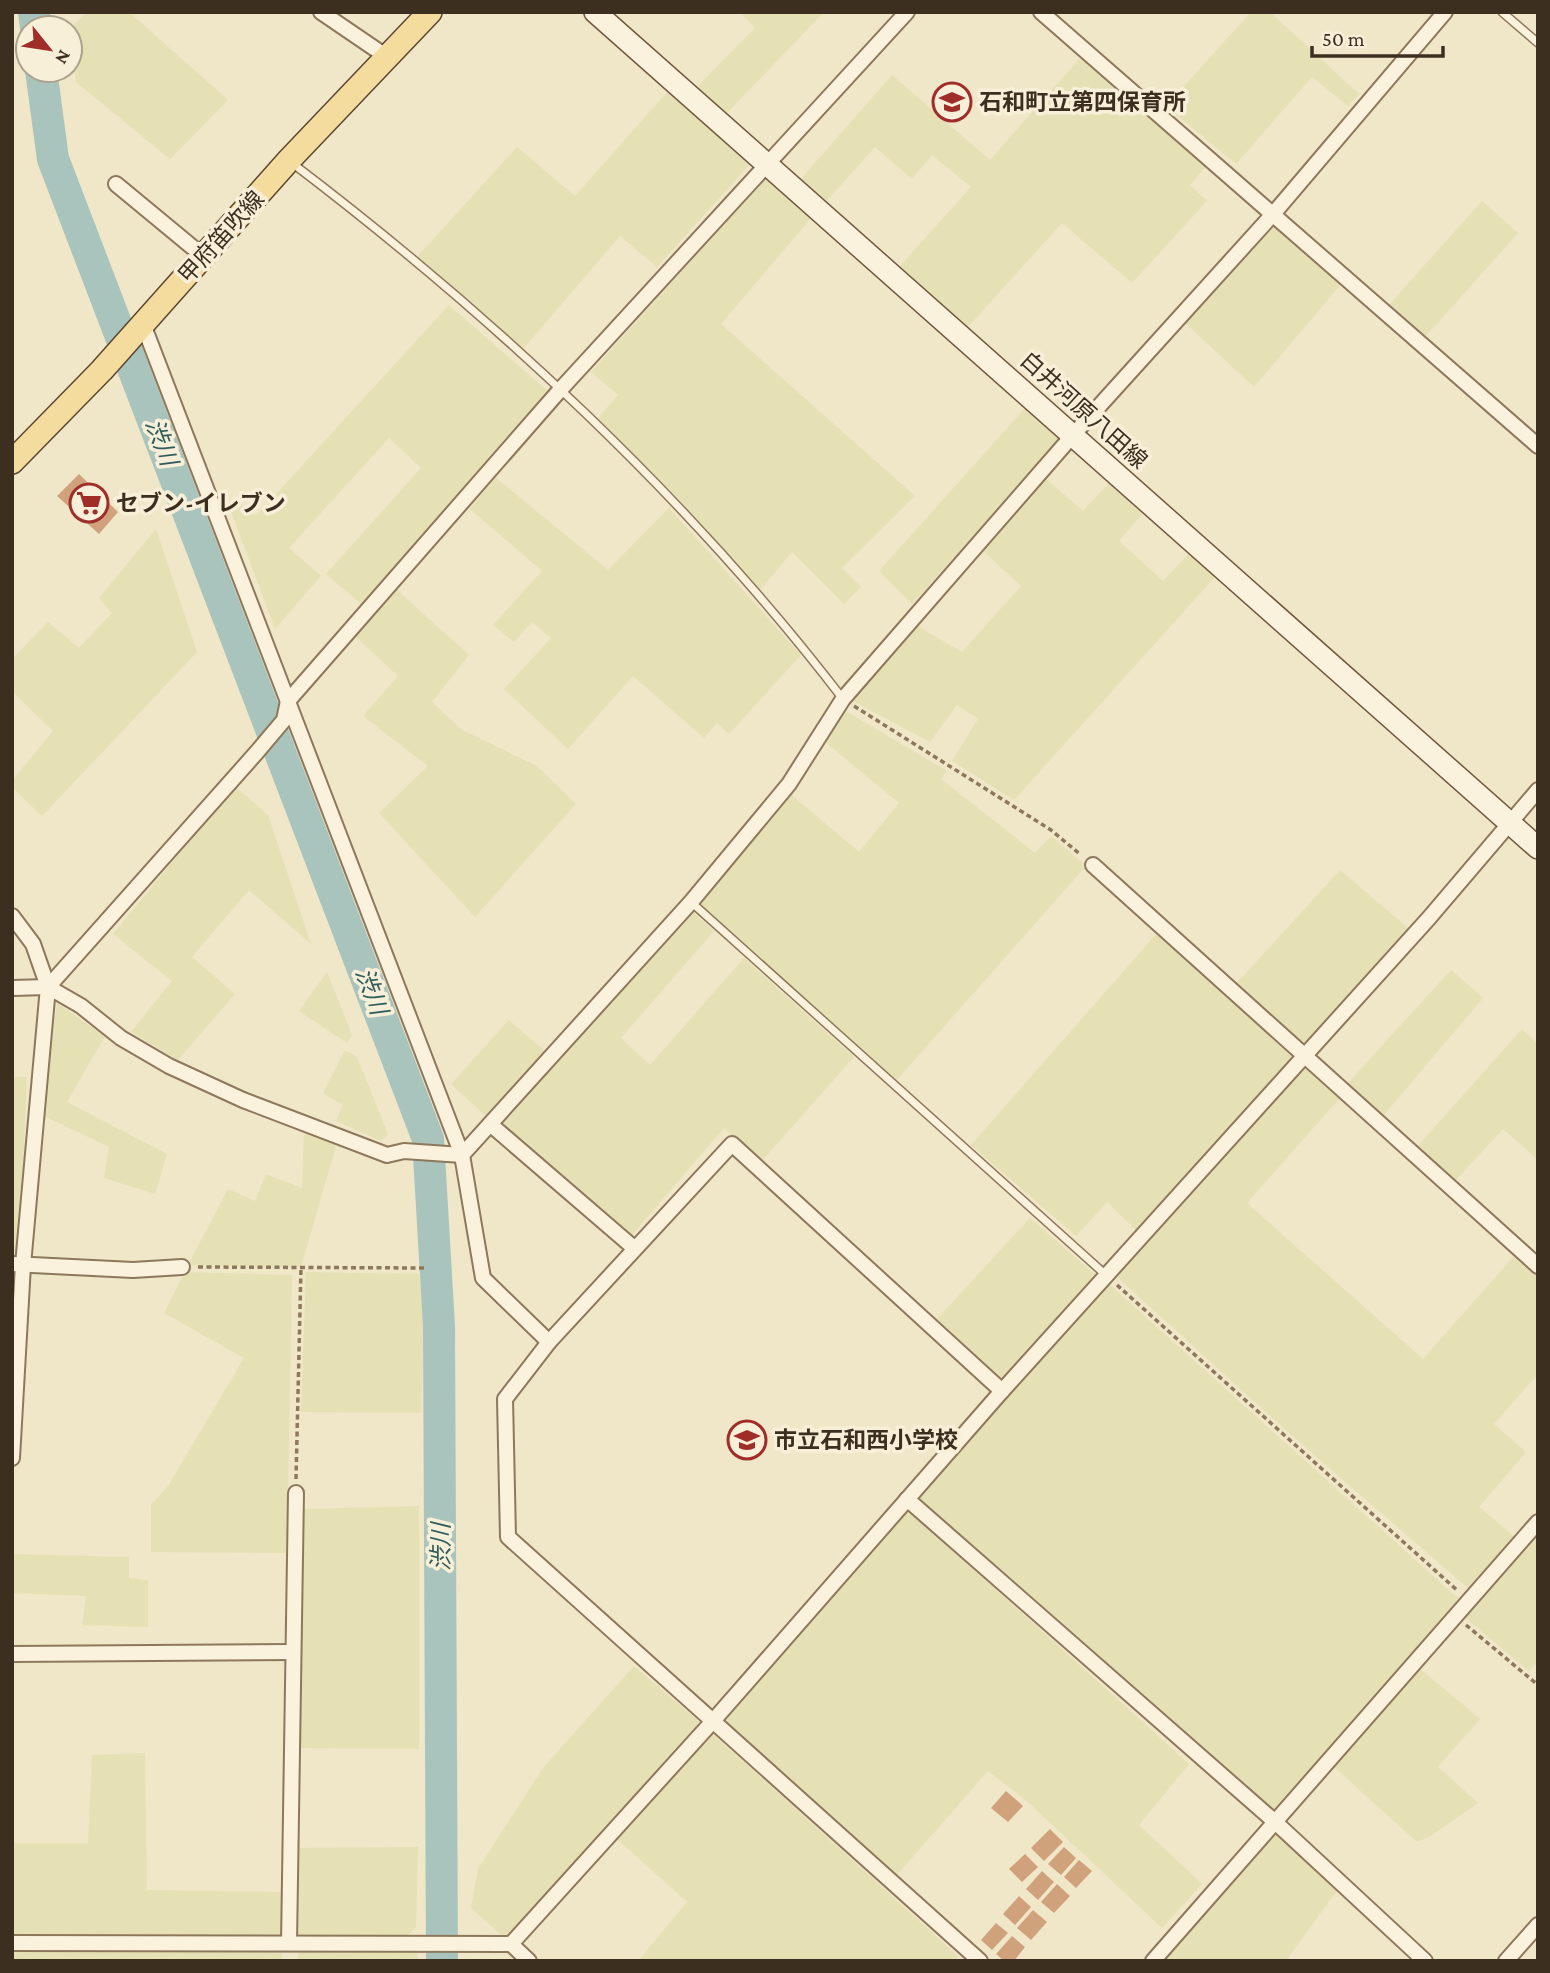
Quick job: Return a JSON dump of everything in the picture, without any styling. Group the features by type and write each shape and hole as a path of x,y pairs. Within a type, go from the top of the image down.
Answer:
{"main road":[{"name":"甲府笛吹線","path":"12,461 102,370 289,160 429,12"},
{"name":"白井河原八田線","path":"595,12 1538,848"}],"street":[{"path":"321,12 387,57"},
{"path":"48,987 257,752 284,720 288,701 560,390 907,12"},
{"path":"1041,12 1538,446"},
{"path":"462,1155 691,902 789,784 843,699 1073,435 1274,213 1446,12"},
{"path":"116,184 203,256"},
{"path":"139,328 288,701 462,1155 483,1278 549,1342"},
{"path":"511,1944 713,1721 1002,1391 1429,918 1538,790"},
{"path":"1093,865 1538,1266"},
{"path":"12,916 33,944 48,987 18,1265 12,1458"},
{"path":"12,988 48,987 81,1006 121,1038 194,1077 243,1100 387,1155 404,1151 462,1155"},
{"path":"490,1124 634,1248"},
{"path":"981,1961 508,1537 505,1399 549,1342 732,1144 1002,1391"},
{"path":"18,1265 134,1270 182,1268"},
{"path":"289,1943 296,1493"},
{"path":"907,1499 1274,1821 1425,1961"},
{"path":"1153,1961 1453,1615 1538,1522"},
{"path":"12,1654 293,1652"},
{"path":"1506,1961 1538,1925"},
{"path":"12,1943 511,1944 529,1961"}],"lane":[{"path":"1502,12 1538,43"},
{"path":"289,160 392,239 560,390 683,511 808,653 843,699"},
{"path":"691,902 1107,1276"}],"path":[{"path":"843,699 1051,830 1093,865"},
{"path":"296,1493 301,1267"},
{"path":"182,1268 426,1268"},
{"path":"1107,1276 1467,1600"},
{"path":"1453,1615 1538,1685"}],"shaded area":[{"path":"87,12 129,12 228,100 170,159 78,84 84,84 84,15"},
{"path":"740,12 824,12 727,113 697,87 755,28"},
{"path":"1251,12 1270,12 1359,94 1348,106 1312,77 1236,164 1166,106"},
{"path":"1082,56 1208,164 1190,185 1207,201 1132,283 1062,223 967,328 900,266 971,187 932,155 912,179 875,147 824,204 800,180 892,75 990,160"},
{"path":"668,91 750,164 657,267 620,236 523,349 417,257 517,147 575,196"},
{"path":"766,178 812,217 721,324 915,496 842,568 861,587 844,604 792,552 760,590 685,505 598,418 618,395 591,372"},
{"path":"1482,201 1518,233 1426,336 1389,305"},
{"path":"1273,221 1343,282 1254,387 1183,321"},
{"path":"449,305 550,393 364,606 326,574 421,468 389,438 289,548 321,576 275,629 229,506 234,498 256,516"},
{"path":"1027,406 1061,438 912,604 879,571"},
{"path":"495,477 608,570 669,508 801,655 729,734 717,723 704,738 633,676 568,749 504,689 551,638 532,622 514,642 493,625 542,571 470,509"},
{"path":"1044,477 1083,511 1109,483 1142,514 1119,541 1163,581 1189,554 1215,577 1014,800 952,761 978,719 957,705 930,742 851,700 916,625 962,652 1021,586 981,549"},
{"path":"156,529 197,652 42,816 12,787 12,781 53,731 12,691 12,659 48,622 79,648 112,613 99,598"},
{"path":"396,589 469,655 432,702 462,730 537,766 576,804 475,917 379,813 428,766 363,716 398,676 355,636"},
{"path":"844,710 947,771 941,779 1035,853 1051,836 1086,866 896,1081 695,906 743,853 788,792 859,852 899,803 824,741"},
{"path":"235,786 268,815 311,944 249,890 192,957 235,994 178,1060 131,1032 172,981 113,934"},
{"path":"1340,870 1409,929 1304,1045 1237,983"},
{"path":"692,911 714,931 621,1038 650,1065 744,958 854,1057 761,1162 724,1128 631,1236 501,1122"},
{"path":"1158,932 1294,1056 1138,1232 1107,1202 1076,1236 971,1145"},
{"path":"1451,970 1483,998 1383,1116 1348,1083"},
{"path":"327,972 352,1035 347,1043 299,1011"},
{"path":"57,1003 105,1036 67,1102 167,1154 155,1194 104,1178 109,1147 42,1115"},
{"path":"509,1020 548,1054 489,1119 451,1084"},
{"path":"1522,1029 1538,1044 1538,1160 1503,1129 1455,1181 1416,1148"},
{"path":"345,1050 357,1057 388,1134 381,1141 336,1121 343,1105 323,1093"},
{"path":"1306,1066 1340,1098 1247,1203 1423,1359 1514,1256 1538,1277 1538,1374 1494,1424 1526,1452 1479,1507 1516,1538 1470,1590 1290,1434 1117,1277"},
{"path":"12,1077 27,1077 19,1258 12,1258"},
{"path":"304,1128 337,1142 301,1267 188,1265 228,1189 255,1201 266,1174 302,1188"},
{"path":"1030,1218 1098,1277 1004,1380 937,1319"},
{"path":"185,1272 292,1275 287,1553 151,1552 151,1505 168,1486 244,1358 164,1313"},
{"path":"306,1272 419,1274 424,1318 421,1413 301,1412"},
{"path":"1109,1284 1462,1602 1272,1813 916,1501"},
{"path":"419,1506 419,1749 296,1748 303,1509"},
{"path":"908,1510 1189,1764 1139,1825 1202,1884 1162,1928 1028,1802 988,1771 896,1876 721,1721"},
{"path":"1538,1531 1538,1662 1529,1671 1462,1615"},
{"path":"14,1554 129,1557 129,1578 148,1580 148,1627 82,1625 86,1596 12,1593"},
{"path":"634,1666 701,1723 513,1935 501,1935 471,1908 478,1869 543,1768"},
{"path":"1418,1667 1480,1719 1438,1767 1478,1803 1429,1837 1417,1842 1331,1764"},
{"path":"712,1733 958,1956 954,1961 638,1961 687,1902 616,1838"},
{"path":"145,1753 147,1890 282,1892 282,1937 12,1936 12,1843 88,1843 92,1755"},
{"path":"1274,1832 1338,1889 1286,1961 1160,1961"},
{"path":"418,1847 416,1927 407,1936 295,1938 295,1848"},
{"path":"12,1949 282,1951 282,1961 12,1961"},
{"path":"298,1952 417,1953 418,1961 298,1961"}],"building":[{"path":"79,474 118,512 99,534 57,496"},
{"path":"1006,1791 1023,1806 1008,1822 991,1808"},
{"path":"1050,1829 1063,1842 1044,1861 1031,1848"},
{"path":"1064,1847 1076,1858 1061,1875 1048,1864"},
{"path":"1025,1854 1038,1867 1022,1882 1009,1869"},
{"path":"1079,1860 1092,1871 1076,1888 1064,1877"},
{"path":"1042,1871 1054,1882 1038,1900 1026,1889"},
{"path":"1057,1884 1070,1896 1054,1913 1041,1902"},
{"path":"1019,1896 1031,1907 1015,1925 1003,1914"},
{"path":"1033,1910 1047,1922 1031,1940 1017,1928"},
{"path":"996,1923 1008,1933 992,1950 981,1940"},
{"path":"1012,1936 1025,1947 1014,1961 1004,1961 996,1954"}],"waterway":[{"name":"渋川","path":"43,84 53,159 428,1139 439,1326 442,1961"}],"place":[{"name":"石和町立第四保育所","path":"952,102"},
{"name":"セブン-イレブン","path":"89,503"},
{"name":"市立石和西小学校","path":"747,1440"}]}
